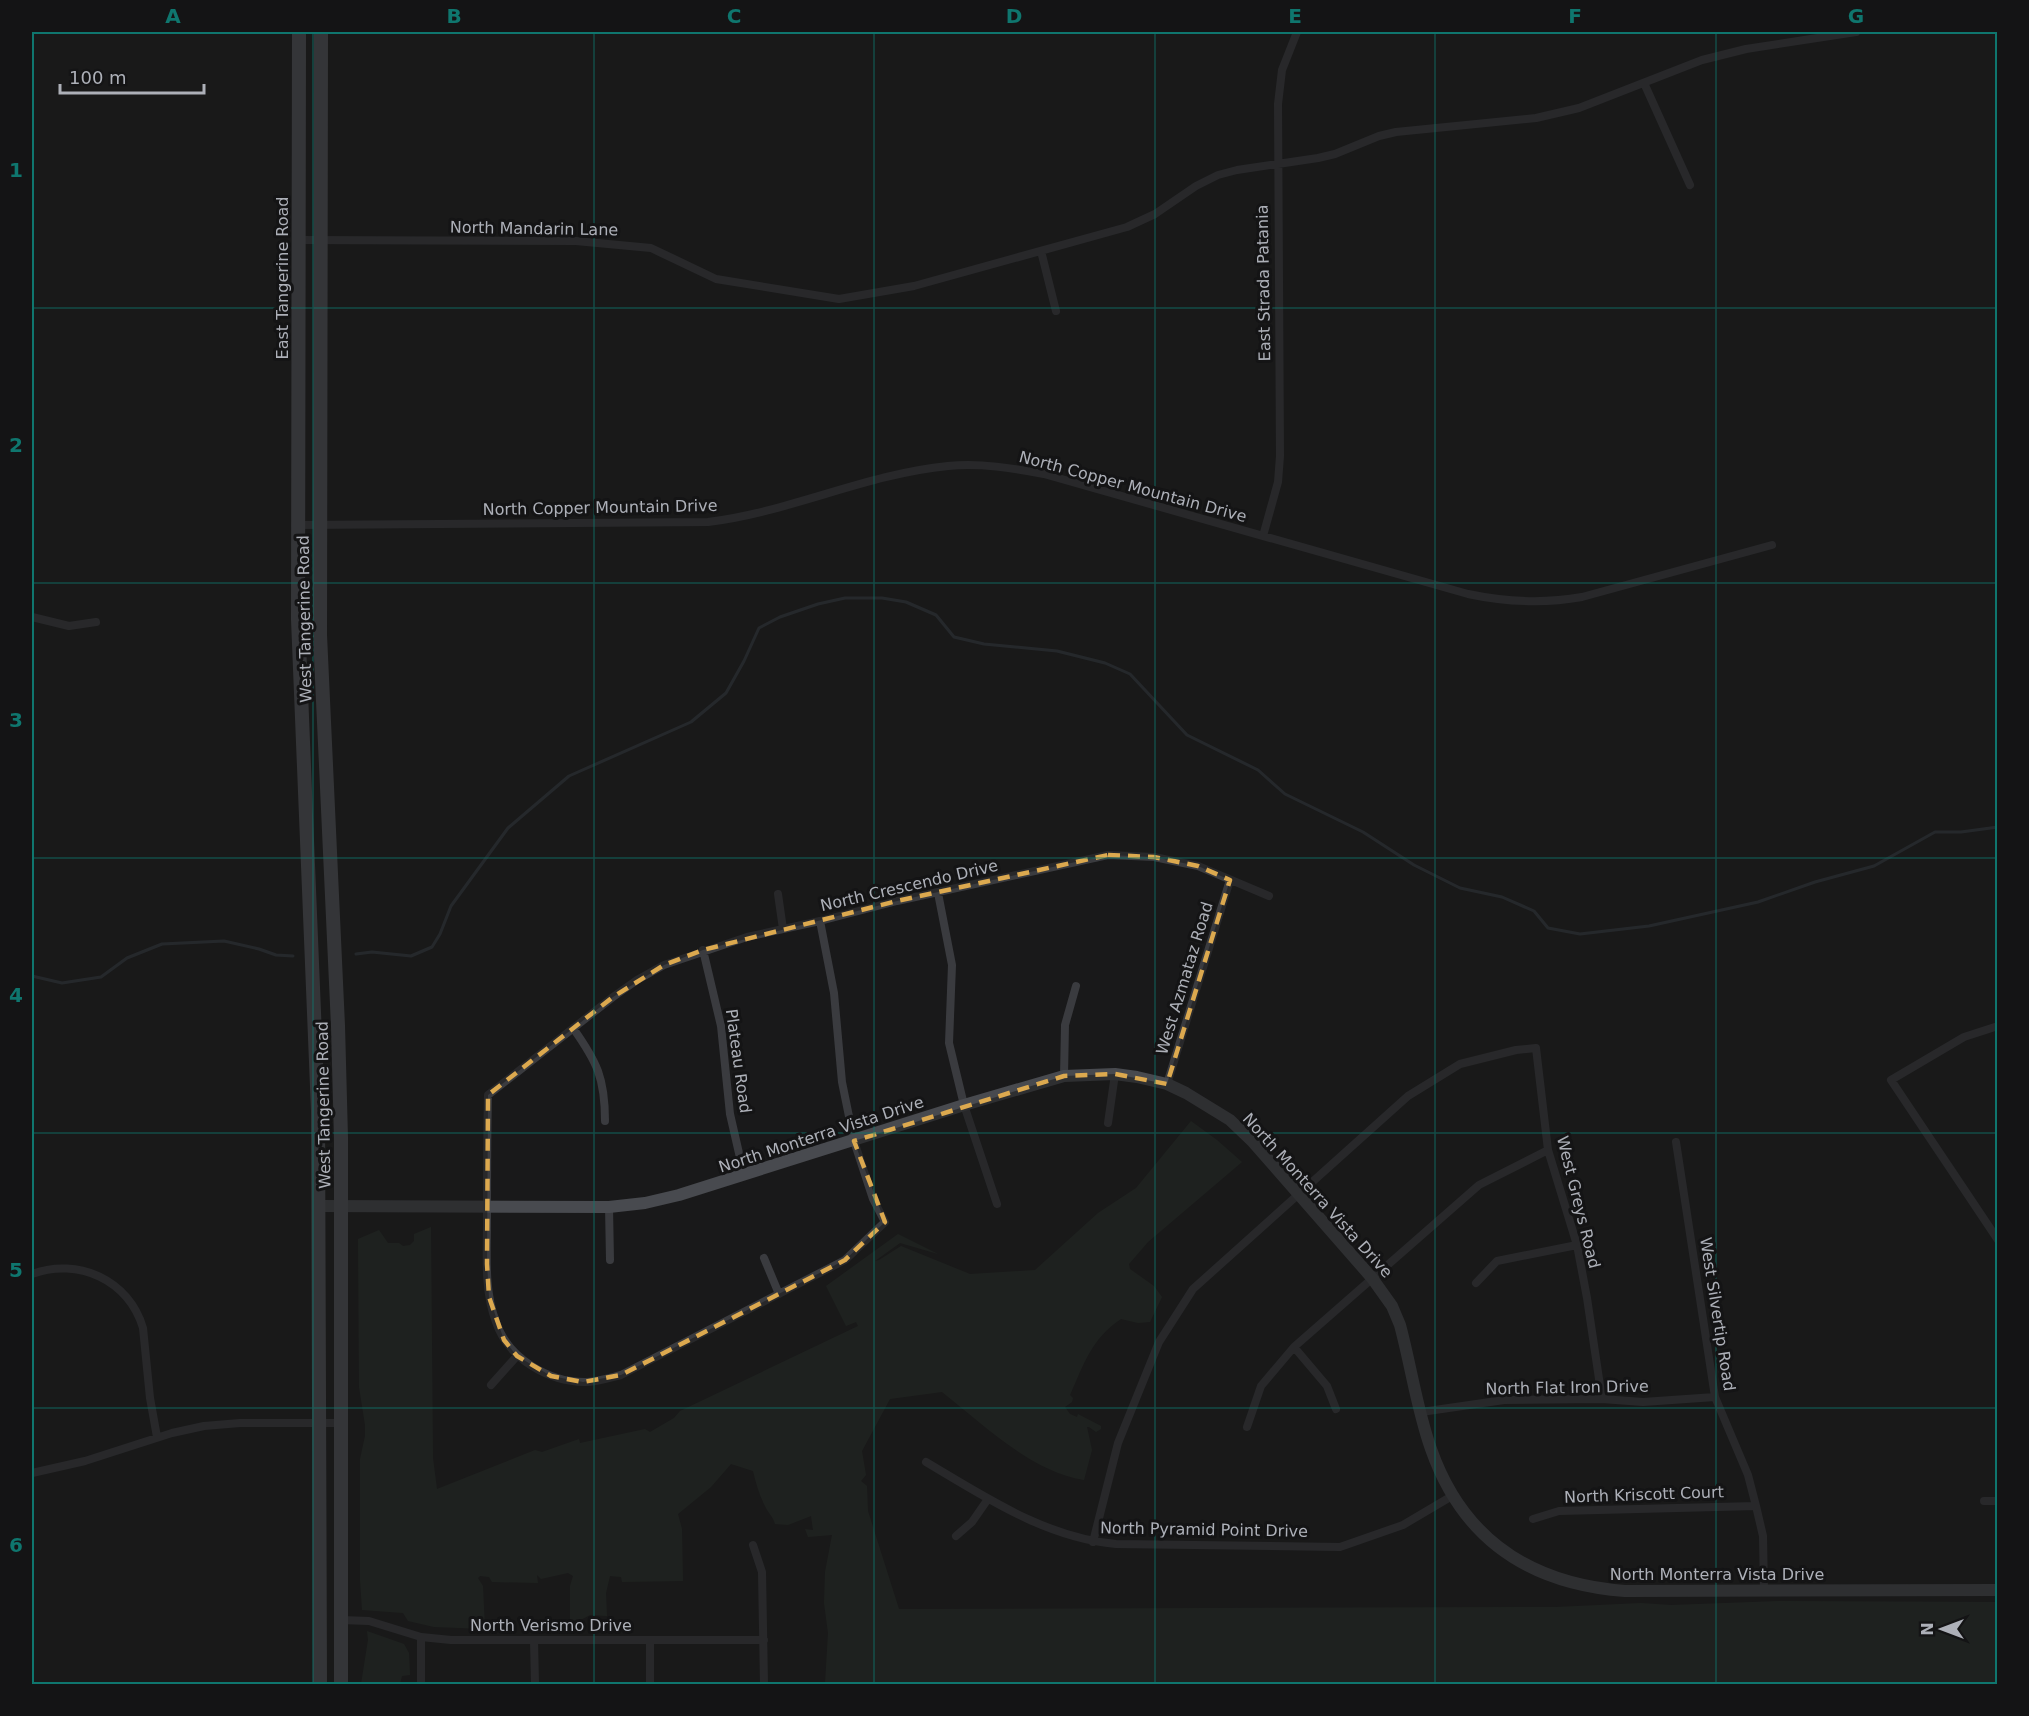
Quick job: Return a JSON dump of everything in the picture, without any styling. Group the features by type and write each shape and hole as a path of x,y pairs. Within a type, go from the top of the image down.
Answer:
{"main road":[{"name":"East Tangerine Road","path":"297,525 299,32"},
{"path":"319,525 321,32"},
{"name":"West Tangerine Road","path":"297,525 300,687 317,1065 320,1684"},
{"name":"West Tangerine Road","path":"319,525 321,656 338,1036 341,1206 341,1684"}],"street":[{"name":"East Strada Patania","path":"1263,536 1278,482 1280,456 1277,165 1280,80 1286,56 1297,32"},
{"name":"North Mandarin Lane","path":"298,240 608,243 651,248 716,279 839,299 914,286 1140,222 1167,207 1196,186 1218,175 1237,170 1335,154 1379,136 1396,132 1536,118 1579,108 1686,65 1724,54 1857,32"},
{"path":"1644,83 1690,184"},
{"path":"1041,251 1056,310"},
{"name":"North Copper Mountain Drive","path":"297,525 708,522 753,514 910,472 951,466 983,465 1044,474 1468,594 1522,602 1563,601 1582,597 1772,545"},
{"path":"32,616 69,626 96,622"},
{"name":"North Crescendo Drive","path":"487,1207 488,1095 573,1028 638,980 664,965 747,937 897,901 1108,855 1154,857 1198,866 1269,896"},
{"name":"West Azmataz Road","path":"1167,1084 1230,880"},
{"path":"938,893 952,965 950,1043 964,1105 997,1204"},
{"path":"778,894 783,929"},
{"path":"487,1207 489,1297 504,1341 517,1356 551,1376 584,1382 600,1381 621,1375 845,1260 885,1222 873,1199 854,1141 842,1082 834,993 820,921"},
{"name":"Plateau Road","path":"703,950 721,1026 730,1114 744,1175"},
{"path":"1064,1076 1065,1025 1076,986"},
{"path":"1998,1036 1995,1027 1964,1037 1891,1080 1998,1240"},
{"path":"573,1028 593,1057 602,1079 605,1121"},
{"name":"West Greys Road","path":"1299,1195 1408,1096 1460,1064 1516,1050 1536,1048 1548,1150 1576,1245 1587,1298 1602,1399"},
{"path":"1108,1123 1115,1074"},
{"name":"North Monterra Vista Drive","path":"319,1206 609,1207 645,1203 679,1195 964,1105 1064,1076 1115,1074 1167,1084 1230,1120 1253,1142 1372,1278 1392,1306 1400,1325 1430,1447 1438,1469 1452,1496 1467,1516 1505,1552 1546,1575 1596,1589 1625,1591 1998,1590"},
{"name":"West Silvertip Road","path":"1676,1142 1714,1396 1748,1475 1756,1506 1763,1536 1764,1591"},
{"path":"1247,1427 1261,1386 1294,1347 1479,1185 1548,1150"},
{"path":"1093,1542 1118,1443 1159,1342 1193,1288 1299,1195"},
{"path":"609,1207 610,1260"},
{"path":"1476,1284 1497,1261 1576,1245"},
{"path":"764,1258 779,1294"},
{"path":"32,1274 54,1269 86,1271 115,1285 126,1295 143,1328 150,1398 158,1437"},
{"path":"1294,1347 1327,1386 1336,1409"},
{"path":"491,1385 517,1356"},
{"name":"North Flat Iron Drive","path":"1421,1412 1504,1400 1602,1399 1643,1402 1714,1396"},
{"path":"32,1473 85,1461 187,1429 220,1424 341,1423"},
{"name":"North Pyramid Point Drive","path":"926,1462 988,1499 1056,1532 1093,1542 1196,1546 1340,1547 1403,1525 1452,1496"},
{"path":"956,1536 972,1522 988,1499"},
{"path":"1984,1501 1998,1501"},
{"name":"North Kriscott Court","path":"1533,1519 1559,1512 1756,1506"},
{"path":"753,1545 762,1572 764,1684"},
{"name":"North Verismo Drive","path":"341,1620 369,1621 421,1636 451,1640 764,1640"},
{"path":"421,1636 421,1684"},
{"path":"534,1640 535,1684"},
{"path":"650,1640 650,1684"}],"highlighted area":[{"path":"1108,855 1154,857 1198,866 1230,880 1167,1084 1115,1074 1064,1076 854,1141 885,1222 845,1260 621,1375 583,1382 551,1376 517,1356 504,1340 489,1297 487,1264 488,1095 613,997 664,965 703,950 897,901"}],"shaded area":[{"path":"1191,1121 1242,1162 1148,1242 1129,1264 1130,1269 1154,1286 1162,1297 1150,1322 1138,1323 1121,1319 1102,1335 1084,1363 1070,1395 1073,1398 1072,1402 1065,1407 1070,1414 1077,1417 1078,1414 1101,1426 1101,1429 1096,1432 1087,1427 1092,1450 1084,1480 1064,1475 1026,1457 942,1392 890,1399 862,1451 866,1475 861,1481 867,1486 868,1511 899,1609 1556,1607 1779,1601 1997,1602 1997,1684 825,1684 828,1633 824,1603 825,1572 832,1535 808,1537 805,1529 813,1530 811,1516 788,1525 775,1524 761,1498 753,1471 731,1464 711,1487 678,1514 682,1529 683,1581 622,1582 621,1577 610,1576 606,1593 607,1616 590,1615 575,1623 570,1622 570,1586 573,1576 568,1573 541,1579 537,1575 538,1583 492,1582 489,1577 480,1576 478,1578 483,1586 485,1629 434,1627 408,1621 403,1613 362,1610 360,1459 365,1425 359,1387 358,1239 379,1230 388,1243 410,1245 414,1241 414,1234 431,1227 433,1458 437,1489 535,1450 542,1452 579,1439 580,1443 645,1429 650,1432 674,1418 680,1411 858,1326 856,1322 846,1326 826,1286 898,1234 938,1254 900,1243 875,1261 901,1246 970,1274 1035,1270 1098,1213 1136,1188"},
{"path":"367,1631 404,1644 409,1653 410,1675 402,1676 400,1684 361,1684 368,1640"}],"waterway":[{"path":"356,954 372,952 411,956 432,947 451,906 508,828 569,776 691,722 726,693 759,628 780,617 818,604 845,598 882,598 906,602 936,615 954,637 984,644 1057,651 1105,663 1130,674 1187,735 1258,770 1285,794 1363,832 1414,865 1460,888 1502,897 1534,911 1548,928 1580,934 1649,926 1758,902 1815,882 1874,866 1935,832 1961,832 1998,827"},
{"path":"32,976 62,983 101,977 127,958 162,944 224,941 276,955 293,956"}]}
